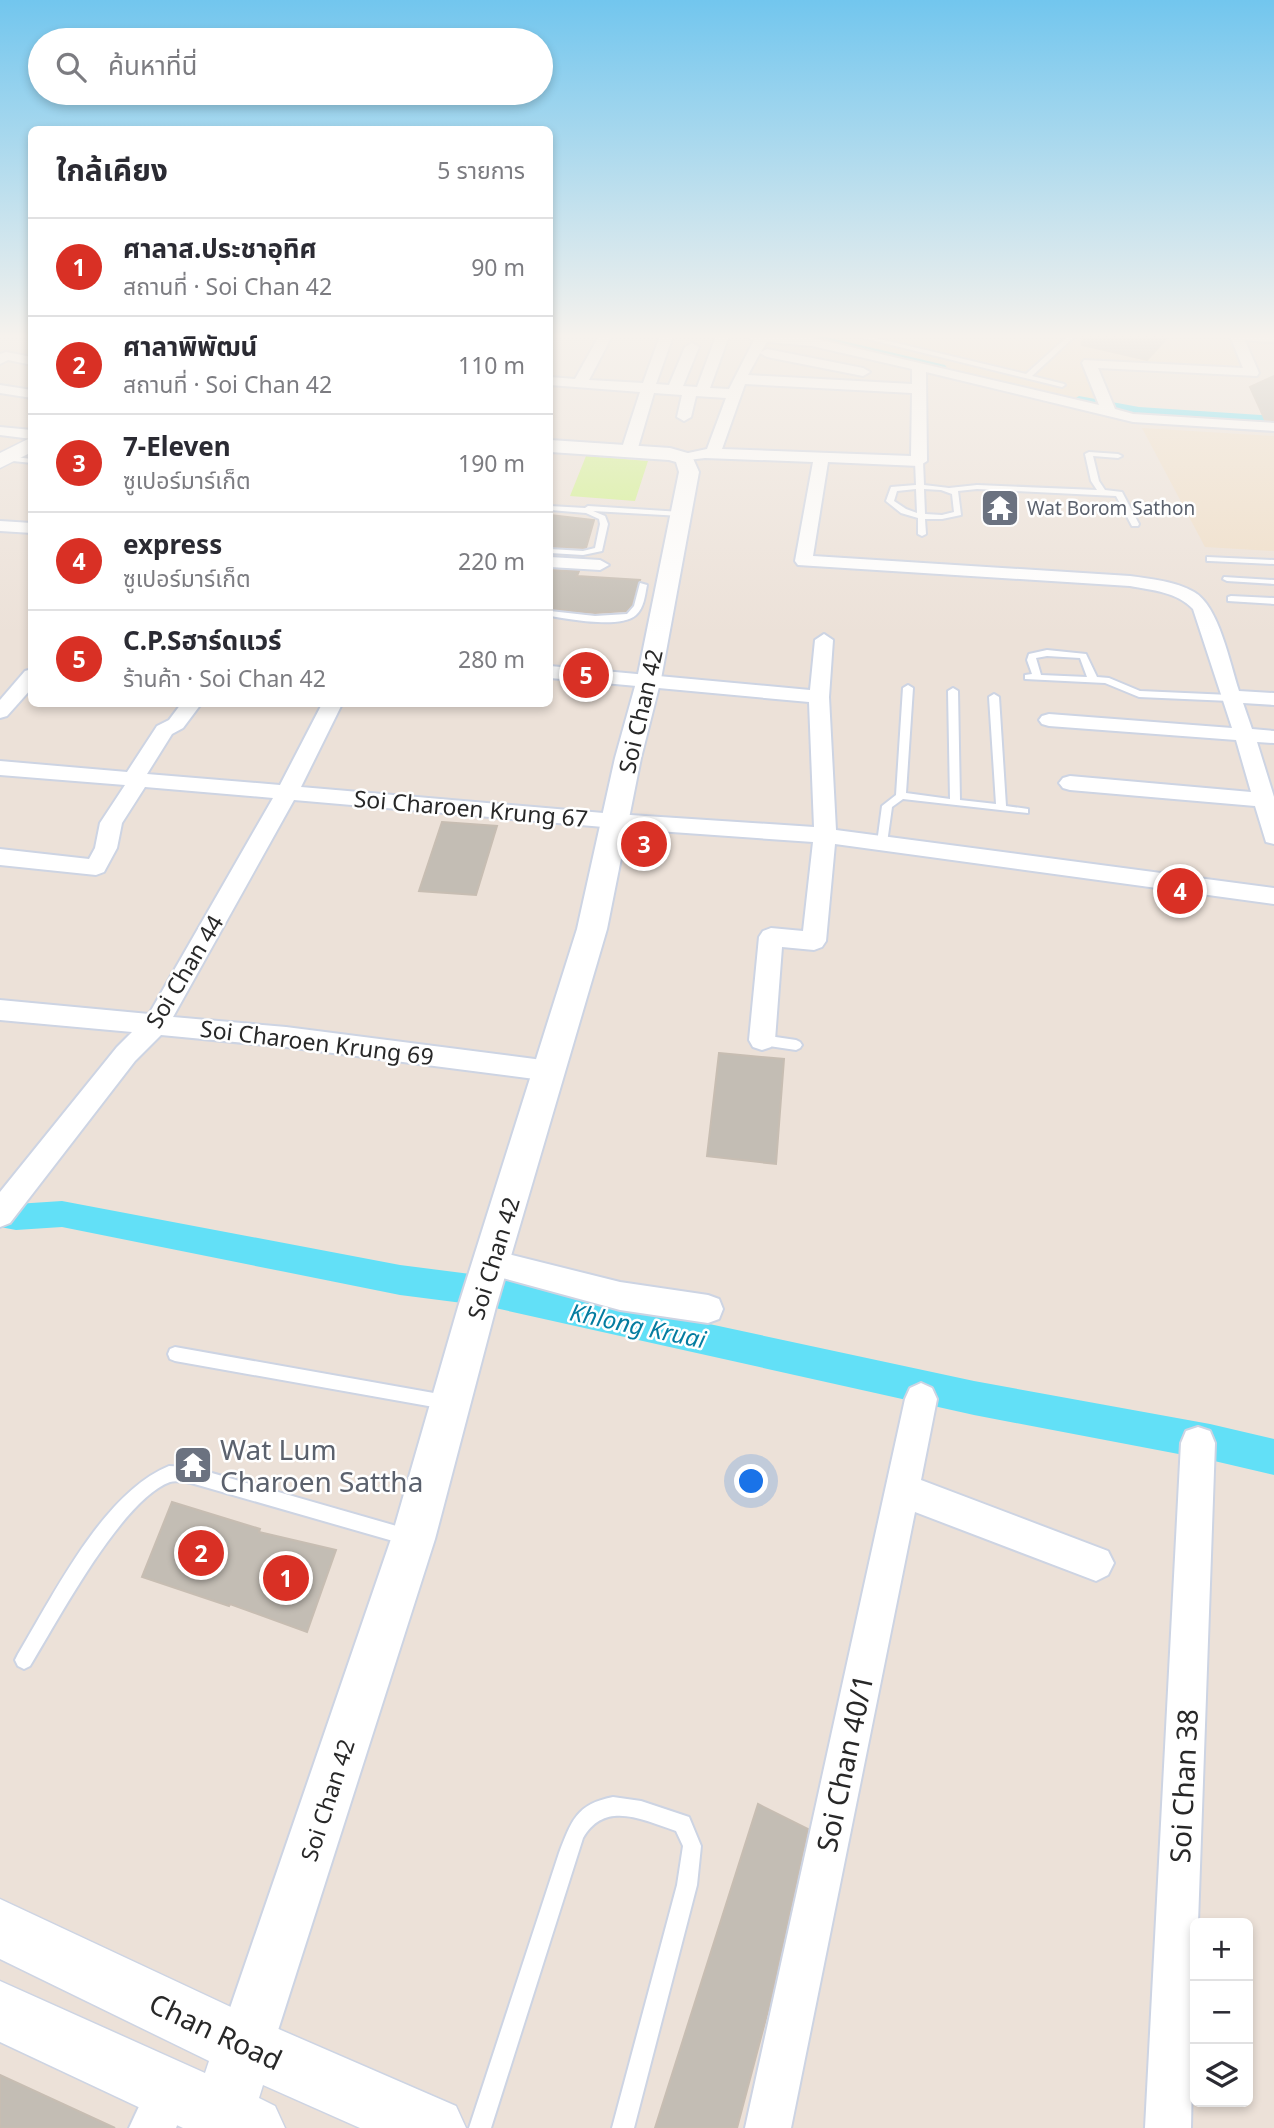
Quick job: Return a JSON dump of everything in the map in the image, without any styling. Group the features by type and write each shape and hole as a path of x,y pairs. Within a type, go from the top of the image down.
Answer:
{"main road":[{"path":"3,460 28,445"},
{"name":"Chan Road","path":"0,1928 245,2046 434,2128"},
{"path":"0,2011 200,2115 245,2046"}],"street":[{"path":"629,451 634,435"},
{"path":"713,454 720,435"},
{"path":"553,446 670,454 684,458 713,454 919,461 919,435"},
{"name":"Soi Chan 42","path":"245,2046 413,1539 486,1280 592,929 649,679 652,586 681,514 689,472 684,458"},
{"path":"821,458 804,561 1102,579 1166,588 1191,598 1202,608 1274,837"},
{"path":"0,526 28,528"},
{"path":"553,562 600,565"},
{"path":"762,1040 771,937 814,941 825,836 819,696 824,640"},
{"path":"553,672 819,696"},
{"path":"0,712 28,680"},
{"path":"1230,697 1274,699"},
{"path":"0,857 96,867 106,848 111,823 164,730 176,724 189,707"},
{"name":"Soi Chan 44","path":"0,1214 126,1054 156,1024 287,793 330,707"},
{"path":"1049,720 1274,737"},
{"name":"Soi Charoen Krung 67","path":"0,768 615,821 779,830 1274,896"},
{"path":"1070,783 1264,800"},
{"name":"Soi Charoen Krung 69","path":"0,1010 156,1024 550,1070"},
{"path":"486,1280 708,1309"},
{"name":"Soi Chan 40/1","path":"768,2128 921,1399"},
{"name":"Soi Chan 38","path":"1168,2128 1198,1443"},
{"path":"902,1490 1096,1563"}],"lane":[{"path":"1103,492 1095,481 1089,454 1118,456"},
{"path":"3,460 28,461"},
{"path":"919,461 922,534"},
{"path":"951,490 956,493 958,513 943,517 899,510 890,501 894,489 920,487 951,490 977,487 1103,492 1119,494 1135,524"},
{"path":"553,506 681,514"},
{"path":"553,506 588,511 602,518 604,524 599,549 583,553 553,551"},
{"path":"1210,559 1274,562"},
{"path":"1227,579 1274,582"},
{"path":"553,614 612,619 631,617 652,586"},
{"path":"1231,599 1274,601"},
{"path":"1093,679 1083,656 1047,653 1032,656 1032,677 1116,682 1139,694 1230,697"},
{"path":"901,796 908,688"},
{"path":"953,691 955,802"},
{"path":"994,696 1002,808"},
{"path":"882,842 887,806 901,796 1024,811"},
{"path":"762,1040 796,1045"},
{"path":"175,1354 452,1403"},
{"path":"24,1660 106,1527 149,1485 170,1473 191,1475 413,1539"},
{"path":"480,2128 568,1853 580,1824 597,1810 619,1804 682,1824 692,1846 687,1885 623,2128"}],"shaded area":[{"path":"1146,435 1274,436 1274,551 1205,547"}],"green space":[{"path":"586,456 648,461 635,501 570,496"}],"building":[{"path":"553,515 594,520 586,548 553,547"},
{"path":"553,570 579,571 577,576 640,580 632,605 626,611 595,613 553,609"},
{"path":"442,822 497,826 476,895 419,891"},
{"path":"719,1053 784,1059 776,1164 707,1156"},
{"path":"172,1502 260,1529 259,1532 336,1550 307,1632 230,1604 229,1606 142,1577"},
{"path":"758,1804 808,1829 769,2007 737,2128 655,2128"},
{"path":"0,2075 115,2128 0,2128"}],"waterway":[{"name":"Khlong Kruai","path":"0,1214 16,1217 62,1214 400,1280 486,1291 974,1398 1210,1442 1274,1457"}],"place":[{"name":"Wat Borom Sathon","path":"1000,508"},
{"name":"C.P.Sฮาร์ดแวร์","path":"586,675"},
{"name":"7-Eleven","path":"644,844"},
{"name":"express","path":"1180,891"},
{"name":"Wat Lum Charoen Sattha","path":"193,1465"},
{"name":"ศาลาพิพัฒน์","path":"201,1553"},
{"name":"ศาลาส.ประชาอุทิศ","path":"286,1578"}]}
